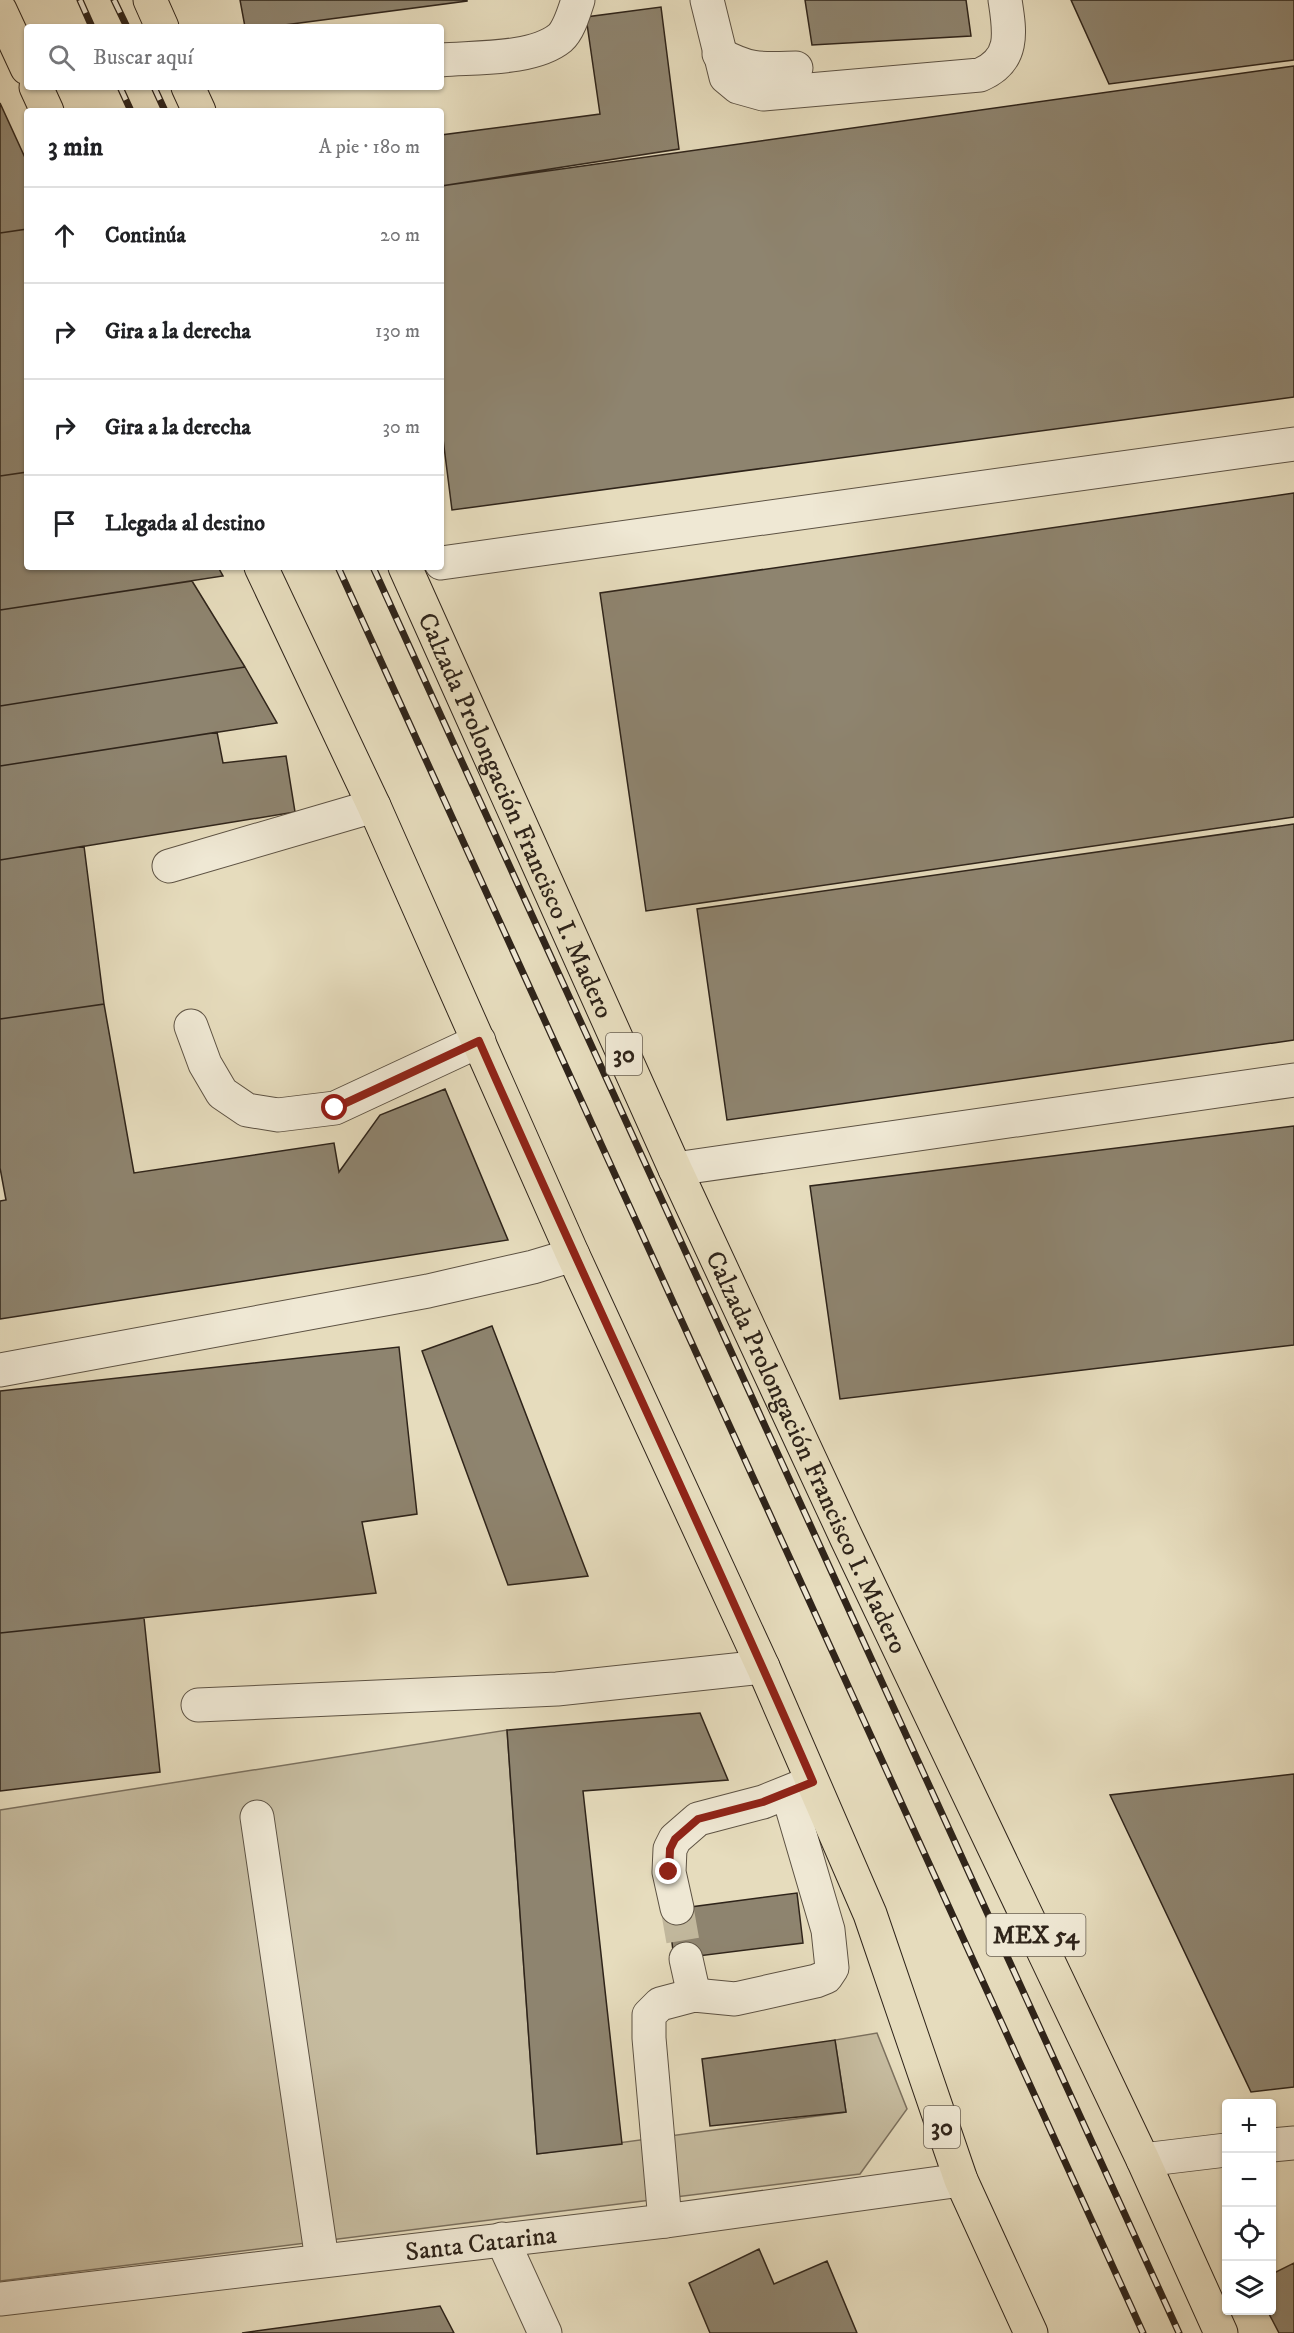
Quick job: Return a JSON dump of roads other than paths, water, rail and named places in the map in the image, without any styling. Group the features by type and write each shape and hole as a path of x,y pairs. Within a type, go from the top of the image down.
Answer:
{"main road":[{"path":"150,0 161,24"},
{"path":"0,10 24,62"},
{"path":"37,90 46,108"},
{"path":"189,90 198,108"},
{"name":"30","path":"262,570 374,806 573,1255 764,1667 800,1788 870,1914 961,2180 1031,2333"},
{"name":"Calzada Prolongación Francisco I. Madero","path":"409,570 675,1169 847,1539 1143,2160 1221,2333"}],"street":[{"path":"444,60 525,53 543,48 561,37 578,0"},
{"path":"707,0 726,77 738,87 763,94 980,75 993,69 1006,52 1009,32 1005,0"},
{"path":"719,54 742,66 760,69 796,68"},
{"path":"444,563 1294,444"},
{"path":"169,866 374,806"},
{"path":"191,1026 205,1064 222,1093 247,1110 278,1115 335,1108 479,1041"},
{"path":"675,1169 1294,1080"},
{"path":"0,1370 428,1291 533,1267 573,1255"},
{"path":"198,1705 557,1689 764,1667"},
{"path":"677,1908 669,1872 670,1849 675,1839 698,1819 800,1788"},
{"path":"665,2221 649,2038 649,2014 660,2004 694,1995 735,1999 816,1981 826,1977 832,1968 828,1930 791,1803 800,1788"},
{"path":"257,1817 322,2260"},
{"path":"828,1930 870,1914"},
{"path":"686,1959 694,1995"},
{"path":"1276,2145 1294,2143"},
{"path":"1143,2160 1222,2151"},
{"name":"Santa Catarina","path":"0,2299 665,2221 961,2180"},
{"path":"502,2239 545,2333"}],"tunnel":[{"path":"677,1908 686,1959"}],"railway":[{"path":"80,0 91,24"},
{"path":"114,0 126,24"},
{"path":"121,90 130,108"},
{"path":"155,90 164,108"},
{"path":"339,570 1143,2333"},
{"path":"374,570 1179,2333"}]}
